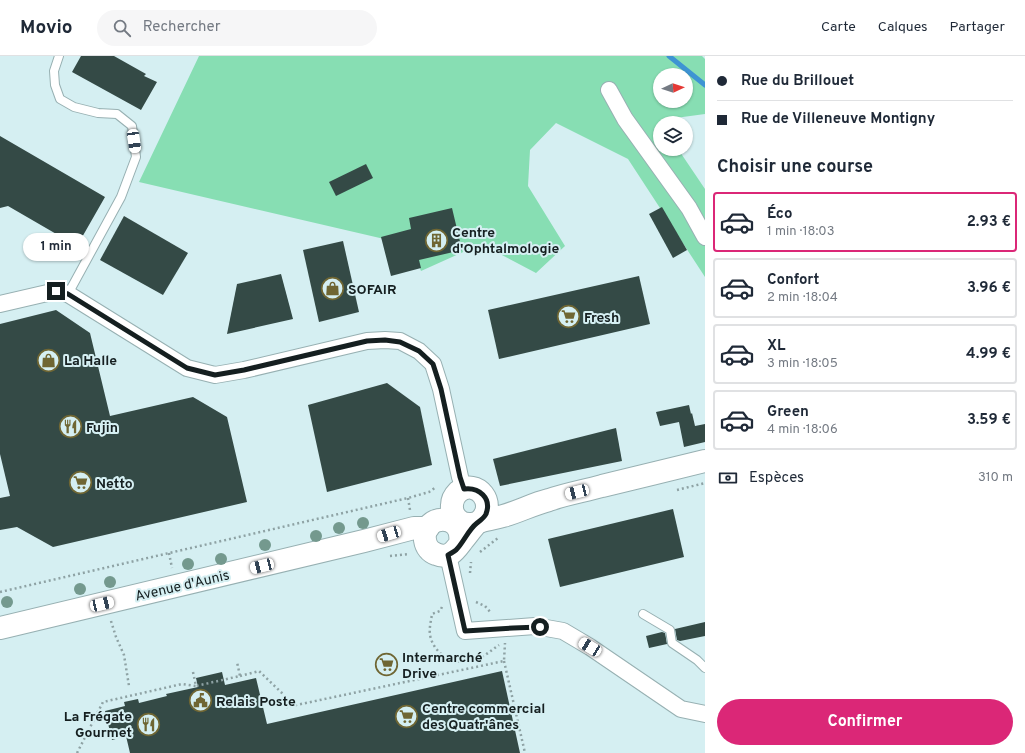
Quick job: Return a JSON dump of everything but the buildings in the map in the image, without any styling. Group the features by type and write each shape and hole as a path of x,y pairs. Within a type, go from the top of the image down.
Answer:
{"main road":[{"path":"458,495 452,507 456,518 466,524 502,516 549,500 705,461"},
{"path":"475,489 484,496 487,501 487,512 478,522 446,550 427,545 425,533 430,525 458,495 475,489"},
{"path":"484,496 498,500 549,500"},
{"name":"Avenue d'Aunis","path":"0,628 430,525 443,519 454,523 460,532 446,550 414,542 364,541"}],"street":[{"path":"609,90 625,119 688,208 705,237"},
{"path":"0,304 56,291 68,294 187,368 215,375 244,370 367,341 385,340 400,342 419,351 433,364 441,389 460,477 458,495"},
{"path":"446,550 465,631 535,626 563,631 590,647 682,709 705,714"}],"lane":[{"path":"59,56 54,71 54,85 60,99 74,107 98,113 117,114 132,126 136,157 121,197 68,294"},
{"path":"643,614 670,630 672,643 697,660 705,668"}],"path":[{"path":"0,592 408,498"},
{"path":"111,620 116,637 124,655 129,686"},
{"path":"505,641 504,661 525,753"},
{"path":"77,753 103,702 182,684 196,686 259,672 284,695 287,707 504,661"},
{"path":"237,662 240,676"},
{"path":"193,672 196,686"}],"green space":[{"path":"199,56 702,56 705,59 705,114 690,116 653,116 653,156 683,156 705,189 705,277 628,159 556,123 530,150 528,186 565,246 536,273 481,244 421,271 410,245 139,182"}],"waterway":[{"path":"669,56 705,85"}],"place":[{"name":"Centre d'Ophtalmologie","path":"437,240"},
{"name":"SOFAIR","path":"333,289"},
{"name":"Fresh","path":"569,317"},
{"name":"La Halle","path":"48,360"},
{"name":"Fujin","path":"70,427"},
{"name":"Netto","path":"80,483"},
{"name":"Intermarché Drive","path":"387,665"},
{"name":"Relais Poste","path":"200,701"},
{"name":"Centre commercial des Quatr'ânes","path":"407,716"},
{"name":"La Frégate Gourmet","path":"148,724"}],"route":[{"path":"56,291 68,294 187,368 215,375 244,370 367,341 385,340 400,342 419,351 433,364 441,389 460,477 464,489 475,489 484,496 487,501 487,512 484,517 460,543 458,548 448,555 465,631 535,626 540,627"}]}
